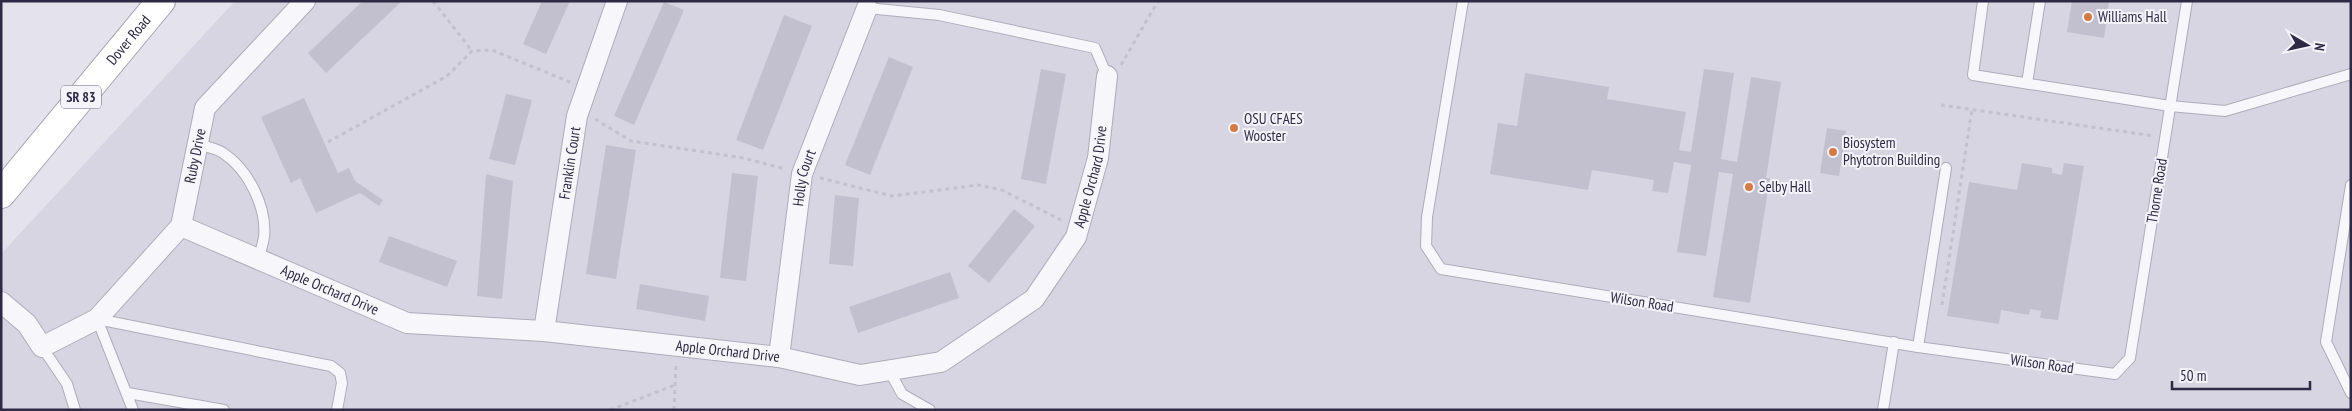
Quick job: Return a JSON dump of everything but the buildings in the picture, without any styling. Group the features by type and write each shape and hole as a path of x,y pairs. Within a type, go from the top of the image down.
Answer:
{"main road":[{"name":"Dover Road","path":"1,194 161,1"}],"street":[{"name":"Ruby Drive","path":"181,226 205,108 305,1"},
{"name":"Franklin Court","path":"544,331 577,116 617,1"},
{"name":"Holly Court","path":"779,357 802,174 867,8"},
{"name":"Apple Orchard Drive","path":"181,226 407,323 544,331 676,345 779,357 860,374 941,362 1034,299 1076,237 1098,158 1108,76"},
{"path":"1,302 27,324 42,347 97,319 181,226"}],"lane":[{"name":"Wilson Road","path":"1463,1 1428,217 1426,246 1441,269 1918,347 2115,374"},
{"path":"1983,1 1973,76 2170,106 2225,111 2351,74"},
{"path":"2027,83 2040,1"},
{"name":"Thorne Road","path":"2115,374 2130,358 2187,1"},
{"path":"867,8 939,14 1095,48 1108,76"},
{"path":"198,144 222,152 237,164 248,178 263,222 264,237 259,260"},
{"path":"1918,347 1946,168"},
{"path":"2351,185 2326,342 2351,393"},
{"path":"97,319 128,393 133,410"},
{"path":"97,319 332,366 340,373 342,383 337,410"},
{"path":"1883,410 1894,342"},
{"path":"42,347 67,384 75,410"},
{"path":"889,370 902,394 930,410"},
{"path":"128,393 224,410"}],"path":[{"path":"432,1 472,51"},
{"path":"1108,76 1125,62 1158,1"},
{"path":"328,142 447,76 472,51 492,50 570,81 580,106 599,123 631,140 744,158 892,196 978,185 1002,190 1067,223 1076,237"},
{"path":"1942,104 2165,138"},
{"path":"1942,305 1972,109"},
{"path":"674,410 676,345"},
{"path":"610,410 675,386"}],"shaded area":[{"name":"OSU CFAES Wooster","path":"235,1 2351,1 2351,410 1,410 1,254"}],"place":[{"name":"Williams Hall","path":"2088,17"},
{"name":"OSU CFAES Wooster","path":"1234,128"},
{"name":"Biosystem Phytotron Building","path":"1833,152"},
{"name":"Selby Hall","path":"1749,187"}]}
